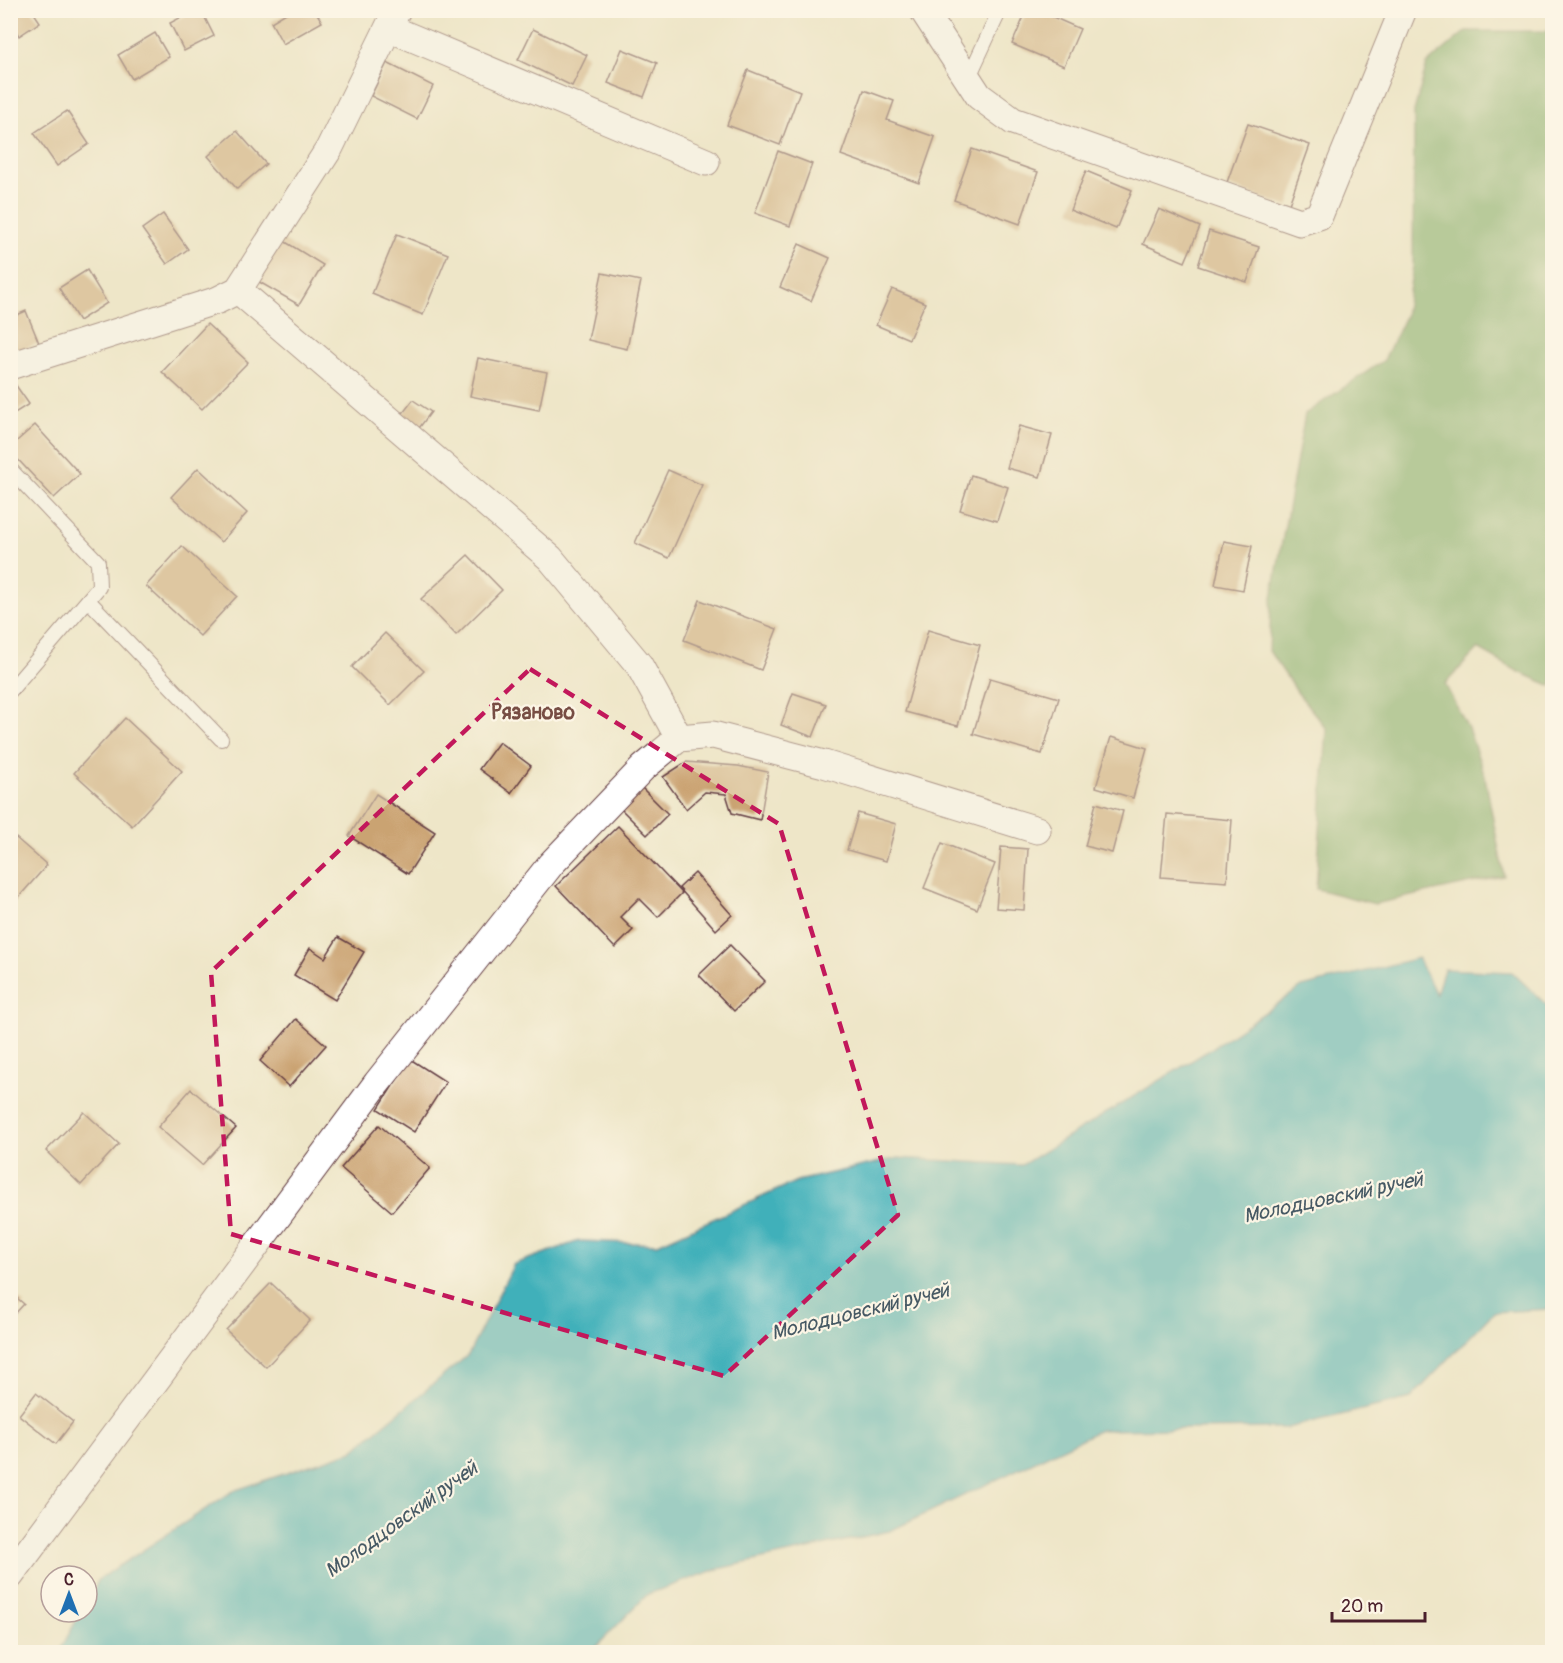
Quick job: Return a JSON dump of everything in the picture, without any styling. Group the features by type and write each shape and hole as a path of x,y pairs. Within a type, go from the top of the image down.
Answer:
{"street":[{"path":"923,10 979,96 1013,121 1300,222 1319,216 1403,10"},
{"path":"10,366 218,300 238,290 329,149 393,19 706,162"},
{"path":"238,290 550,558 639,665 679,738"},
{"path":"10,1576 376,1083 551,864 643,768 679,738 713,735 824,764 1038,830"}],"lane":[{"path":"968,79 1000,10"},
{"path":"10,469 98,562 99,587 10,691"},
{"path":"88,600 221,739"}],"highlighted area":[{"path":"530,669 779,824 898,1215 724,1376 231,1234 211,972"}],"green space":[{"path":"1466,31 1552,31 1552,686 1519,672 1478,649 1445,684 1468,728 1485,777 1504,876 1375,904 1316,889 1327,729 1297,692 1269,651 1271,603 1305,414 1384,360 1405,316 1413,266 1414,111 1427,64"}],"water":[{"name":"Молодцовский ручей","path":"1418,958 1436,994 1444,969 1512,972 1552,1010 1552,1309 1494,1312 1411,1398 1287,1428 1100,1430 890,1531 718,1569 648,1594 591,1652 59,1652 74,1624 99,1624 99,1579 233,1491 352,1451 468,1355 514,1264 579,1241 658,1244 797,1181 898,1158 1022,1165 1206,1052 1302,987"}],"building":[{"path":"10,10 32,10 40,22 19,36 10,21"},
{"path":"195,10 201,10 214,36 184,51 170,23"},
{"path":"291,10 315,10 322,22 283,44 271,22"},
{"path":"1027,10 1037,10 1080,29 1064,66 1012,44"},
{"path":"533,29 587,55 572,86 518,60"},
{"path":"155,33 169,57 132,79 118,55"},
{"path":"622,49 657,63 644,97 608,83"},
{"path":"387,63 433,86 417,119 371,96"},
{"path":"748,70 800,91 780,145 727,125"},
{"path":"864,90 894,101 887,120 935,137 919,183 841,155"},
{"path":"67,111 89,144 57,166 34,133"},
{"path":"1248,124 1310,145 1288,207 1226,185"},
{"path":"237,131 266,164 237,189 208,156"},
{"path":"972,149 1038,172 1020,224 954,200"},
{"path":"778,151 812,164 790,226 755,213"},
{"path":"1086,171 1132,190 1116,229 1070,210"},
{"path":"1159,209 1200,227 1185,262 1143,244"},
{"path":"163,214 188,249 167,264 142,229"},
{"path":"1209,231 1259,247 1247,282 1198,266"},
{"path":"397,234 448,254 423,315 372,294"},
{"path":"279,238 323,265 299,305 254,279"},
{"path":"799,244 830,258 811,301 780,287"},
{"path":"87,270 107,303 79,321 59,288"},
{"path":"602,273 641,281 627,349 588,340"},
{"path":"892,289 925,303 909,339 876,325"},
{"path":"26,311 39,343 10,354 10,318"},
{"path":"207,324 248,362 202,409 162,372"},
{"path":"478,358 547,372 539,410 470,396"},
{"path":"10,377 29,404 10,416"},
{"path":"413,400 431,412 414,435 396,422"},
{"path":"35,425 80,474 54,498 10,451 10,447"},
{"path":"1019,426 1052,435 1040,477 1007,468"},
{"path":"198,468 247,513 221,542 171,497"},
{"path":"668,470 702,485 669,558 635,543"},
{"path":"971,475 1008,487 997,521 960,510"},
{"path":"1224,541 1252,546 1243,590 1215,585"},
{"path":"182,546 237,596 200,636 146,586"},
{"path":"468,555 502,590 456,635 421,599"},
{"path":"700,600 777,629 761,670 684,640"},
{"path":"928,630 980,645 958,726 905,712"},
{"path":"385,633 424,671 390,705 352,667"},
{"path":"990,678 1059,698 1042,754 973,734"},
{"path":"793,693 826,704 813,737 781,725"},
{"path":"125,718 182,771 132,826 74,773"},
{"path":"1111,737 1147,748 1133,798 1096,787"},
{"path":"499,742 531,766 511,793 479,769"},
{"path":"686,762 738,766 768,772 760,820 732,813 726,794 705,792 686,809 663,777"},
{"path":"642,788 668,814 647,835 621,809"},
{"path":"376,794 435,832 408,874 349,836"},
{"path":"1096,803 1123,811 1112,853 1085,846"},
{"path":"858,813 896,824 886,861 847,850"},
{"path":"1167,814 1232,820 1227,882 1161,877"},
{"path":"618,826 682,893 658,917 639,898 620,917 633,930 615,948 556,886"},
{"path":"16,838 47,865 10,907 10,844"},
{"path":"942,843 995,864 977,909 924,888"},
{"path":"1001,847 1028,849 1024,910 996,908"},
{"path":"695,873 732,915 716,930 679,888"},
{"path":"338,937 364,952 335,1000 294,975 310,948 325,958"},
{"path":"730,945 765,981 734,1011 699,975"},
{"path":"296,1019 326,1045 289,1087 260,1061"},
{"path":"410,1059 446,1082 414,1132 378,1109"},
{"path":"191,1089 236,1128 202,1165 158,1127"},
{"path":"84,1112 119,1144 81,1185 46,1151"},
{"path":"379,1125 430,1168 392,1212 341,1168"},
{"path":"271,1283 310,1320 266,1367 226,1330"},
{"path":"10,1292 24,1304 10,1319"},
{"path":"36,1393 73,1422 56,1444 19,1415"}],"district":[{"name":"Рязаново","path":"533,712"}]}
